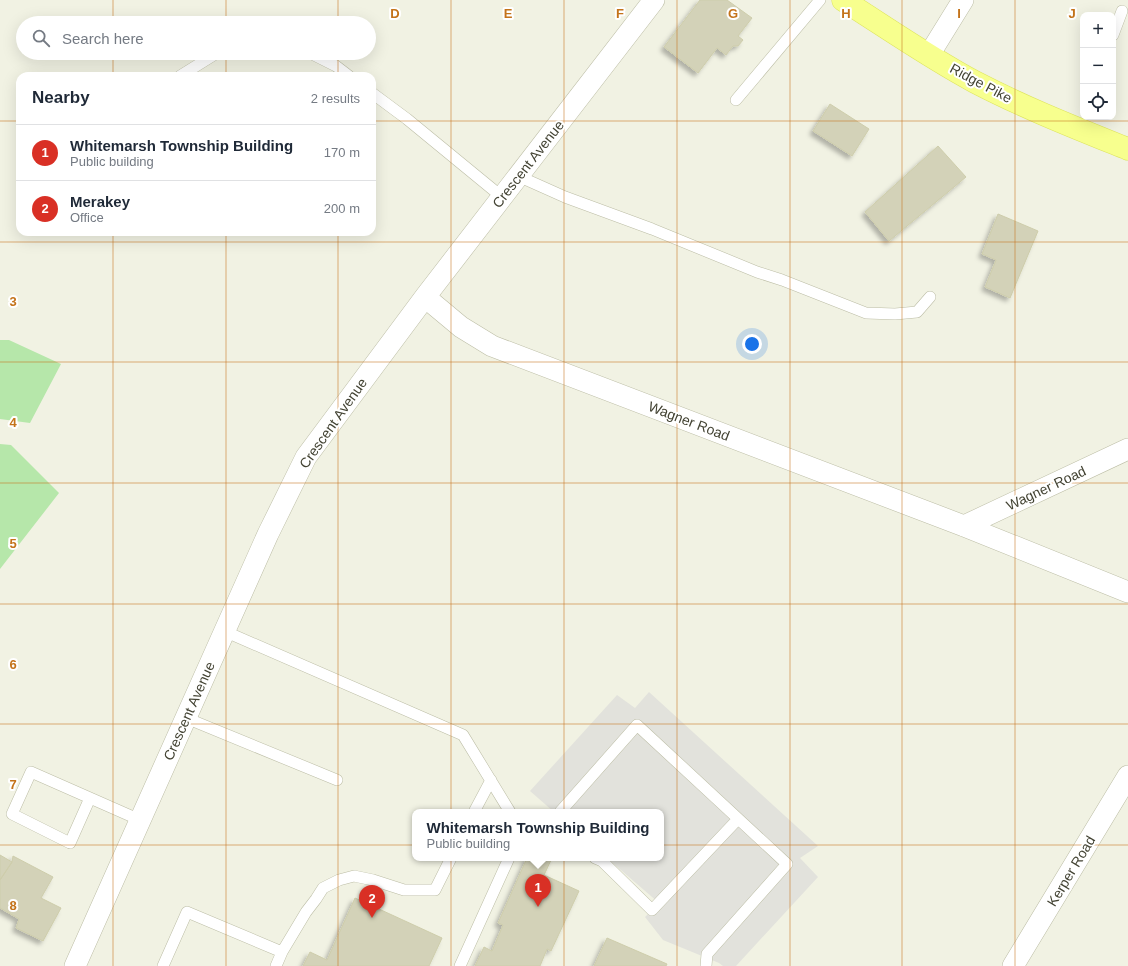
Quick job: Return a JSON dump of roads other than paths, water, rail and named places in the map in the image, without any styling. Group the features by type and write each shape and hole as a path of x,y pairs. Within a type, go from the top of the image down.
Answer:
{"main road":[{"name":"Ridge Pike","path":"843,0 974,81 1012,100 1081,123 1128,149"}],"street":[{"name":"Crescent Avenue","path":"75,966 268,534 306,457 425,296 654,0"},
{"path":"929,54 964,0"},
{"name":"Wagner Road","path":"425,296 461,327 492,346 964,526 1128,592"},
{"name":"Wagner Road","path":"964,526 1128,449"},
{"name":"Kerper Road","path":"1013,966 1128,776"}],"lane":[{"path":"736,100 820,0"},
{"path":"1116,27 1122,11"},
{"path":"186,72 206,60"},
{"path":"324,60 344,72"},
{"path":"376,96 407,119 502,197"},
{"path":"518,176 565,197 652,229 757,272 782,280 866,313 895,314 917,312 930,297"},
{"path":"224,631 463,735 508,809"},
{"path":"186,718 337,780"},
{"path":"563,809 637,725 787,864 707,954 706,966"},
{"path":"90,798 70,843 12,814 31,772 140,820"},
{"path":"476,809 491,780"},
{"path":"602,861 652,910 738,819"},
{"path":"276,966 282,952 306,912 316,900 323,888 338,880 354,876 373,880 404,890 435,890 450,861"},
{"path":"460,966 508,861"},
{"path":"163,966 187,912 282,952"}],"place":[{"name":"Whitemarsh Township Building","path":"538,907"},
{"name":"Merakey","path":"372,918"}]}
